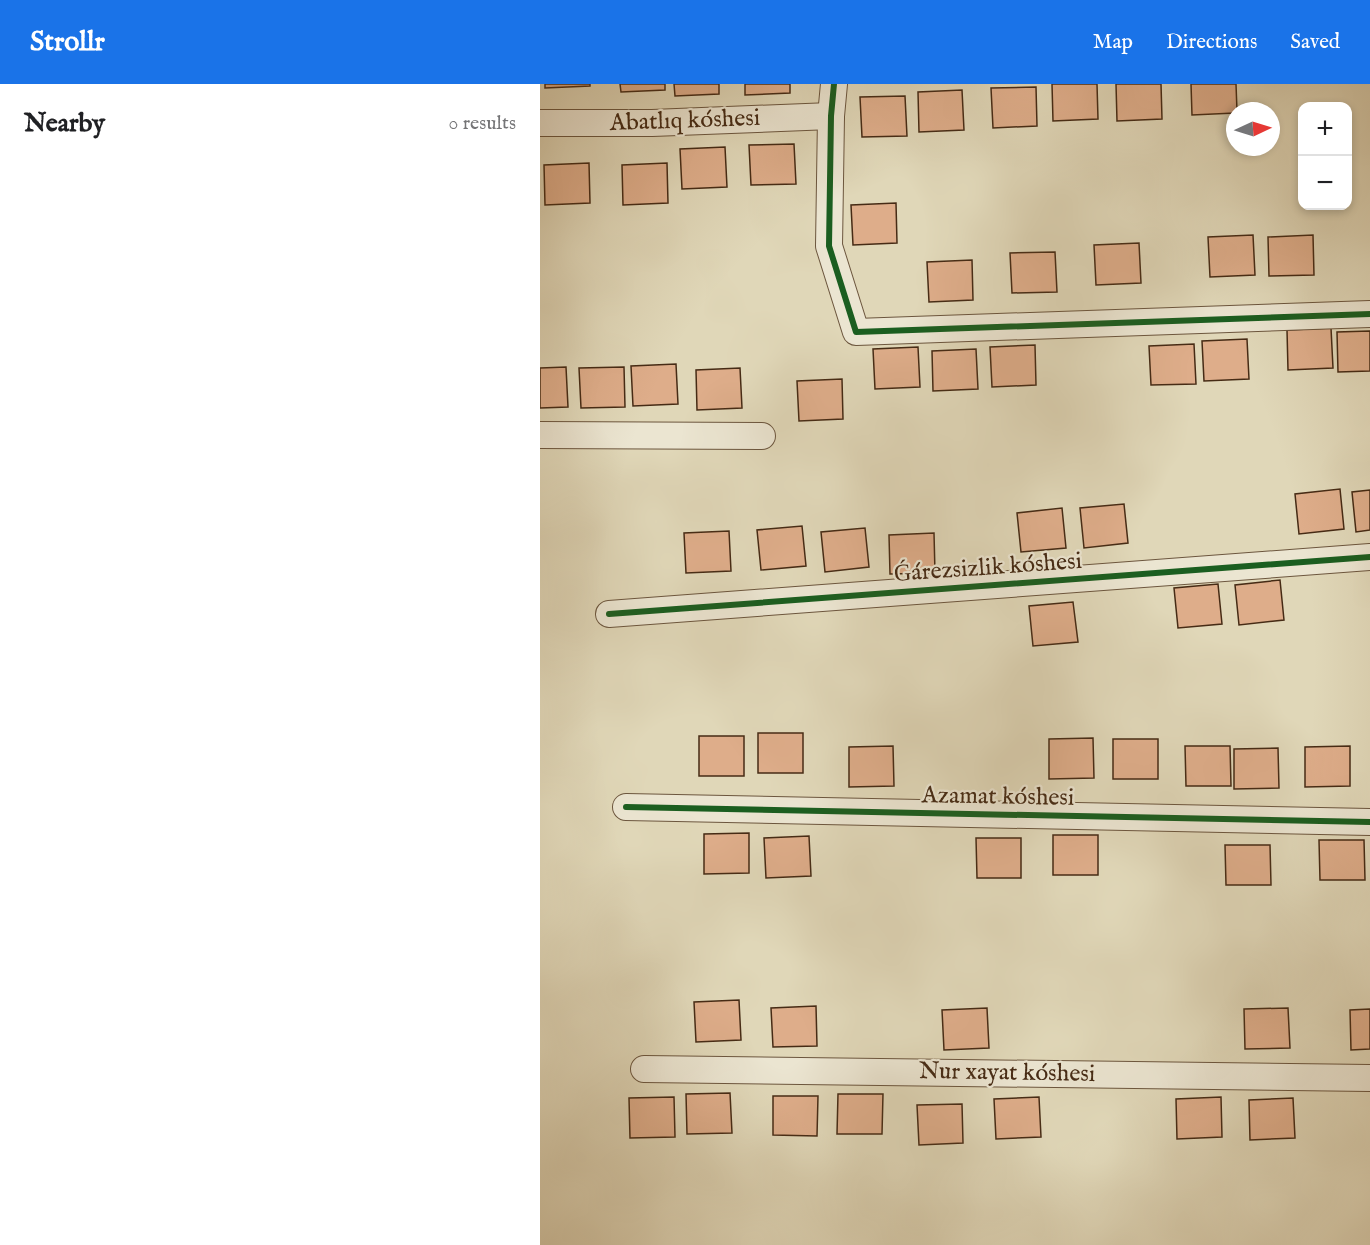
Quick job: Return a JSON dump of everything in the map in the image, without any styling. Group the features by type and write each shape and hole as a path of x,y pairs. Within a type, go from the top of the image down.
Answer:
{"street":[{"path":"834,84 831,116 829,246 856,332 1370,314"},
{"name":"Abatlıq kóshesi","path":"540,123 652,123 831,116"},
{"path":"540,435 762,436"},
{"name":"Ǵárezsizlik kóshesi","path":"609,614 1370,557"},
{"name":"Azamat kóshesi","path":"626,807 1370,822"},
{"name":"Nur xayat kóshesi","path":"644,1069 1370,1078"}],"building":[{"path":"545,84 590,84 590,86 545,88"},
{"path":"620,84 665,84 665,90 621,92"},
{"path":"674,84 719,84 719,94 675,96"},
{"path":"745,84 790,84 790,93 745,95"},
{"path":"1052,84 1097,84 1098,119 1053,121"},
{"path":"1116,84 1161,84 1162,119 1117,121"},
{"path":"1191,84 1236,84 1237,102 1226,102 1226,113 1192,115"},
{"path":"1036,87 1037,126 993,128 991,88"},
{"path":"962,90 964,130 919,132 918,92"},
{"path":"905,96 907,136 862,137 860,97"},
{"path":"794,144 796,184 751,185 749,145"},
{"path":"725,147 727,187 682,189 680,149"},
{"path":"589,163 590,203 545,205 544,165"},
{"path":"667,163 668,203 623,205 622,165"},
{"path":"896,203 897,243 853,245 851,205"},
{"path":"1253,235 1255,275 1210,277 1208,237"},
{"path":"1313,235 1314,275 1269,276 1268,237"},
{"path":"1139,243 1141,283 1096,285 1094,245"},
{"path":"1055,252 1057,292 1012,293 1010,253"},
{"path":"972,260 973,300 929,302 927,262"},
{"path":"1331,328 1333,368 1288,370 1287,330"},
{"path":"1370,331 1370,371 1338,372 1337,332"},
{"path":"1247,339 1249,379 1204,381 1202,341"},
{"path":"1194,344 1196,384 1151,385 1149,346"},
{"path":"1035,345 1036,385 992,387 990,347"},
{"path":"918,347 920,387 875,389 873,349"},
{"path":"976,349 978,389 933,391 932,351"},
{"path":"676,364 678,404 633,406 631,366"},
{"path":"566,367 568,407 540,408 540,368"},
{"path":"624,367 625,407 581,408 579,368"},
{"path":"740,368 742,408 697,410 696,370"},
{"path":"842,379 843,419 799,421 797,381"},
{"path":"1340,489 1344,529 1299,534 1295,494"},
{"path":"1370,490 1370,530 1356,532 1352,492"},
{"path":"1124,504 1128,543 1084,548 1080,508"},
{"path":"1062,508 1066,548 1021,552 1017,513"},
{"path":"802,526 806,566 761,570 757,530"},
{"path":"865,528 869,567 825,572 821,532"},
{"path":"729,531 731,571 686,573 684,533"},
{"path":"934,533 935,573 890,574 889,535"},
{"path":"1280,580 1284,620 1239,625 1235,585"},
{"path":"1218,584 1222,624 1178,628 1174,588"},
{"path":"1073,602 1078,642 1033,646 1029,606"},
{"path":"758,733 803,733 803,773 758,773"},
{"path":"699,736 744,736 744,776 699,776"},
{"path":"1093,738 1094,778 1049,779 1049,739"},
{"path":"1113,739 1158,739 1158,779 1113,779"},
{"path":"893,746 894,786 849,787 849,747"},
{"path":"1185,746 1230,746 1231,786 1186,786"},
{"path":"1350,746 1350,786 1305,787 1305,747"},
{"path":"1278,748 1279,788 1234,789 1234,749"},
{"path":"749,833 749,873 704,874 704,834"},
{"path":"1053,835 1098,835 1098,875 1053,875"},
{"path":"809,836 811,876 766,878 764,838"},
{"path":"976,838 1021,838 1021,878 977,878"},
{"path":"1319,840 1364,840 1365,880 1320,880"},
{"path":"1225,845 1270,845 1271,885 1226,885"},
{"path":"739,1000 741,1040 696,1042 694,1002"},
{"path":"816,1006 817,1046 773,1047 771,1008"},
{"path":"987,1008 989,1048 944,1050 942,1010"},
{"path":"1288,1008 1290,1048 1245,1049 1244,1009"},
{"path":"1370,1009 1370,1049 1351,1050 1350,1010"},
{"path":"730,1093 732,1133 687,1134 686,1094"},
{"path":"838,1094 883,1094 882,1134 837,1134"},
{"path":"773,1096 818,1096 817,1136 773,1135"},
{"path":"674,1097 675,1137 630,1138 629,1098"},
{"path":"1039,1097 1041,1137 996,1139 994,1099"},
{"path":"1221,1097 1222,1137 1177,1139 1176,1099"},
{"path":"1293,1098 1295,1138 1250,1140 1249,1100"},
{"path":"962,1104 963,1143 919,1145 917,1105"}],"cycle path":[{"path":"834,84 831,116 829,246 856,332 1370,314"},
{"path":"609,614 1370,557"},
{"path":"626,807 1370,822"}]}
